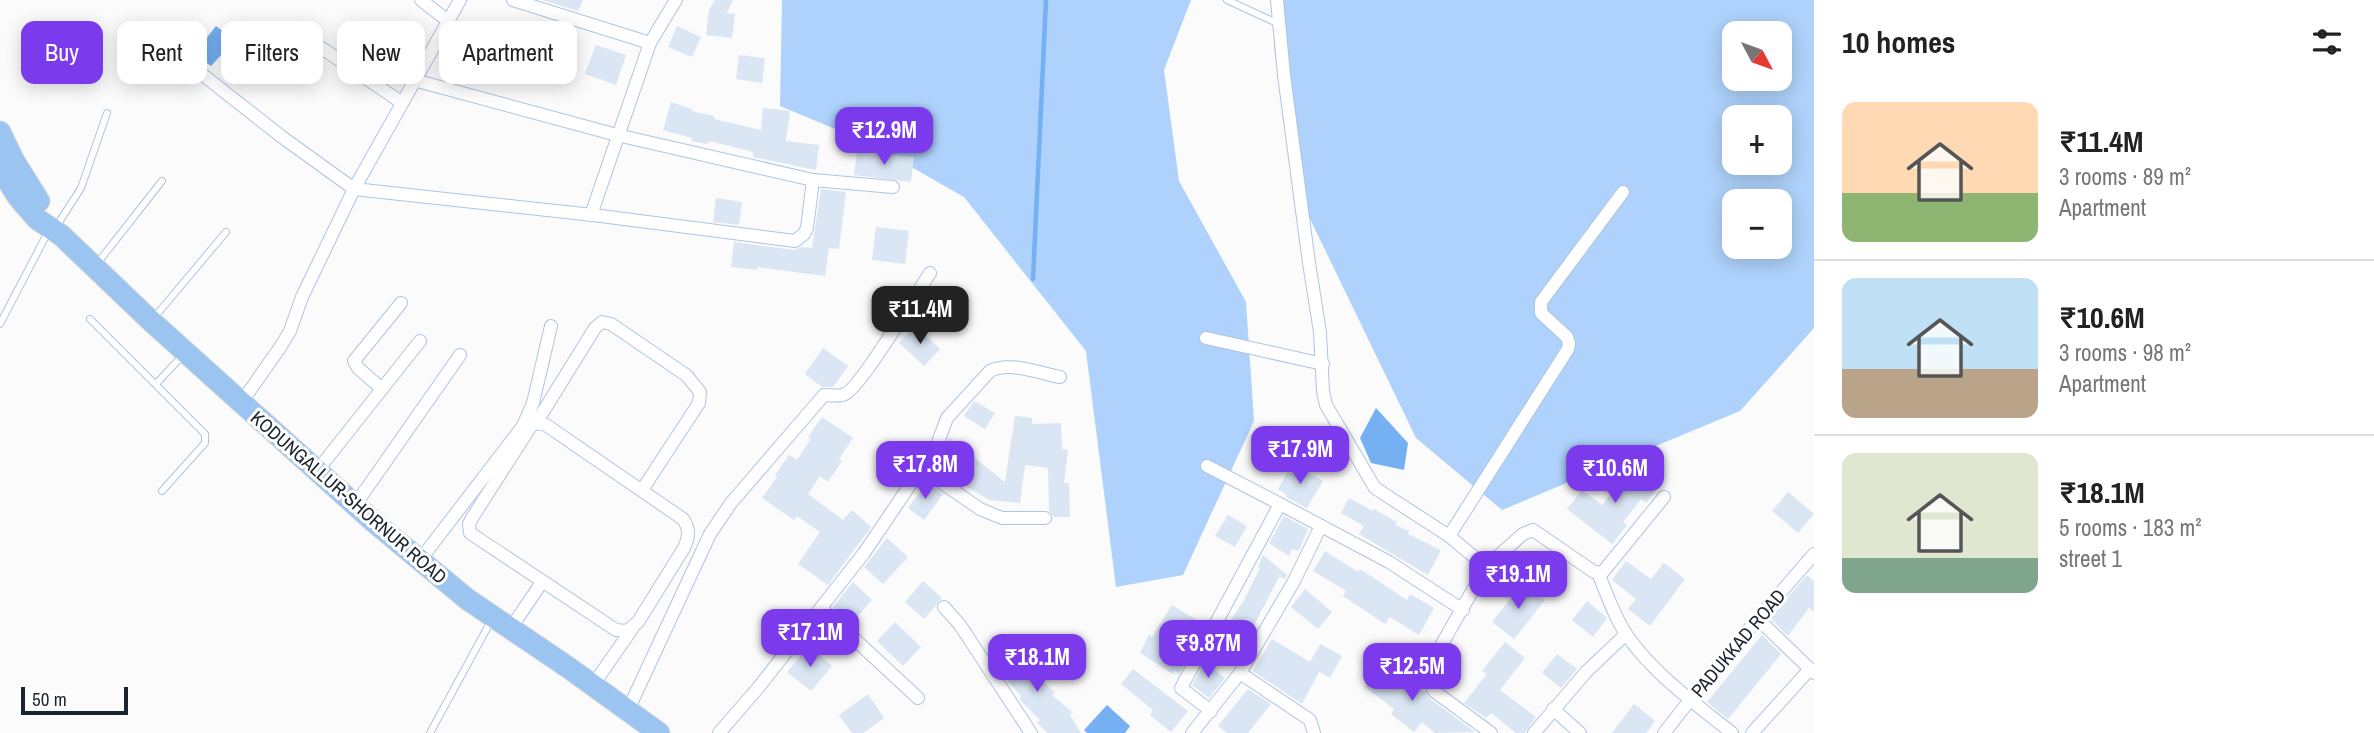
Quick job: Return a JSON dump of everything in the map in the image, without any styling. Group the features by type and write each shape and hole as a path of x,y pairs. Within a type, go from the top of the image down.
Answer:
{"main road":[{"name":"KODUNGALLUR-SHORNUR ROAD","path":"0,132 4,167 37,219 56,230 241,403 355,505 467,599 659,733"}],"street":[{"path":"421,0 448,21 460,0"},
{"path":"513,0 650,43"},
{"path":"592,215 650,43 676,0"},
{"path":"1277,0 1308,263 1320,332 1326,405 1375,488 1449,536 1486,567"},
{"path":"425,61 439,37"},
{"path":"323,49 401,102"},
{"path":"207,78 354,189 795,241 807,228 813,180"},
{"path":"425,83 617,135 813,180 892,187"},
{"path":"241,403 290,331 302,297 354,189 412,84"},
{"path":"1449,536 1568,349 1567,337 1541,313 1541,302 1623,192"},
{"path":"628,710 710,534 724,513 824,396 842,396 849,393 930,273"},
{"path":"382,389 358,368 354,361 401,303"},
{"path":"632,628 627,631 616,629 472,536 469,529 472,518 531,426 536,423 595,328 603,322 611,324 686,375 700,392 699,403 642,490"},
{"path":"421,560 523,426 533,403 551,326"},
{"path":"1206,338 1322,364"},
{"path":"317,471 420,341"},
{"path":"355,505 460,355"},
{"path":"719,733 864,554 937,445 947,418 990,371 997,367 1010,367 1060,377"},
{"path":"536,423 546,425 642,490 683,519 689,531 684,548 593,685"},
{"path":"1207,466 1389,562 1463,610"},
{"path":"922,469 980,509 995,516 1045,518"},
{"path":"1598,573 1606,570 1664,497"},
{"path":"1211,711 1181,688 1280,504"},
{"path":"1192,733 1240,673 1293,583 1321,526"},
{"path":"1488,732 1434,691 1429,682 1430,663 1486,567 1523,534 1533,530 1598,573 1626,634 1637,648 1690,700 1732,733"},
{"name":"PADUKKAD ROAD","path":"1664,733 1814,554"},
{"path":"502,622 542,582"},
{"path":"944,607 960,625 1031,733"},
{"path":"821,608 918,698"},
{"path":"1752,733 1811,667 1758,618"},
{"path":"1534,733 1587,672 1626,634"},
{"path":"1240,673 1310,720 1314,733"},
{"path":"1553,709 1580,733"}],"lane":[{"path":"1227,0 1280,25"},
{"path":"0,324 80,188 107,113"},
{"path":"95,267 162,181"},
{"path":"151,321 226,232"},
{"path":"90,319 200,428 206,438 205,443 162,491"},
{"path":"156,384 185,352"},
{"path":"430,733 502,622"}],"shaded area":[{"path":"782,0 1191,0 1164,70 1179,181 1246,302 1254,421 1183,575 1116,587 1086,351 964,197 871,144 780,106"},
{"path":"1280,0 1814,0 1814,328 1740,411 1502,510 1416,438 1298,194 1274,48"},
{"path":"216,26 221,30 221,55 211,66 207,63 207,37"},
{"path":"1376,408 1408,443 1404,470 1371,463 1360,438"},
{"path":"1107,705 1130,726 1125,733 1087,733 1084,730"}],"building":[{"path":"542,0 583,0 578,11"},
{"path":"715,0 733,0 727,13 735,14 732,38 706,35 709,10"},
{"path":"677,26 701,37 692,57 668,47"},
{"path":"596,45 626,55 616,85 585,74"},
{"path":"739,55 765,58 762,83 736,79"},
{"path":"671,102 692,109 691,111 714,116 714,119 761,130 763,108 790,111 786,141 819,145 816,170 753,157 753,152 709,141 708,144 691,141 692,138 663,130"},
{"path":"857,152 914,157 911,182 854,175"},
{"path":"821,189 846,192 839,249 829,248 825,276 757,267 757,270 731,267 734,242 794,250 801,247 812,248"},
{"path":"716,198 742,202 739,225 713,222"},
{"path":"876,227 909,231 905,264 872,260"},
{"path":"940,286 968,298 959,322 929,310"},
{"path":"916,326 940,349 924,366 899,343"},
{"path":"823,348 848,366 833,387 822,387 805,374"},
{"path":"974,401 995,413 985,429 964,416"},
{"path":"1015,416 1032,418 1032,424 1061,423 1062,449 1068,450 1064,483 1069,483 1070,517 1054,517 1049,511 1048,468 1025,465 1020,503 989,500 938,469 940,466 936,463 950,438 1005,482"},
{"path":"822,417 853,438 828,482 820,476 808,494 843,520 852,510 871,527 828,585 798,564 820,532 797,516 794,520 762,498 789,455 797,460"},
{"path":"1292,464 1323,481 1307,508 1286,497 1287,495 1278,489"},
{"path":"1640,467 1661,483 1646,503 1641,499 1623,522 1627,525 1612,544 1567,509 1582,490 1602,505 1619,483 1624,486"},
{"path":"927,483 943,494 924,520 908,508"},
{"path":"1788,492 1814,514 1798,533 1772,511"},
{"path":"1349,498 1397,522 1395,525 1409,531 1408,534 1441,550 1428,575 1359,534 1364,526 1341,513"},
{"path":"1228,515 1247,526 1235,547 1215,536"},
{"path":"1284,516 1308,529 1299,551 1292,549 1289,556 1269,543"},
{"path":"887,538 908,557 883,584 864,567"},
{"path":"1325,551 1358,572 1360,569 1407,600 1410,594 1434,608 1419,635 1390,617 1385,624 1343,596 1346,591 1313,571"},
{"path":"1263,555 1287,575 1285,579 1279,577 1249,635 1229,623 1260,568 1258,567"},
{"path":"1626,561 1651,579 1664,563 1685,579 1650,626 1628,609 1636,599 1612,580"},
{"path":"1807,575 1814,581 1814,612 1809,608 1788,636 1770,618"},
{"path":"923,581 942,598 924,619 905,602"},
{"path":"853,582 872,600 851,624 833,607"},
{"path":"1523,583 1545,600 1514,639 1492,622"},
{"path":"1305,589 1332,612 1318,629 1291,607"},
{"path":"1587,601 1607,618 1593,637 1572,620"},
{"path":"1172,605 1195,619 1174,651 1187,659 1179,674 1175,671 1173,674 1140,653 1149,634 1152,637"},
{"path":"895,622 921,647 903,666 877,641"},
{"path":"1762,635 1781,654 1728,719 1707,702"},
{"path":"1272,639 1310,662 1320,644 1342,656 1330,678 1319,672 1302,704 1253,671"},
{"path":"1505,642 1525,658 1500,690 1536,717 1525,733 1516,733 1491,713 1486,718 1464,703 1487,674 1482,671"},
{"path":"809,646 832,666 811,691 787,672"},
{"path":"1016,646 1038,666 1033,671 1055,693 1052,695 1072,712 1070,715 1081,733 1048,733 1037,723 1040,720 1020,700 1021,696 997,665"},
{"path":"1557,654 1577,669 1561,688 1542,673"},
{"path":"1205,662 1225,678 1209,698 1192,685"},
{"path":"1385,662 1475,732 1435,733 1422,722 1414,732 1391,714 1394,709 1365,687"},
{"path":"1133,669 1188,711 1171,732 1150,715 1153,710 1121,684"},
{"path":"1248,689 1271,704 1248,733 1227,733 1218,726"},
{"path":"868,694 884,718 863,733 852,733 839,715"},
{"path":"1634,704 1655,721 1646,733 1612,733"}],"waterway":[{"path":"1033,279 1046,0"}]}
